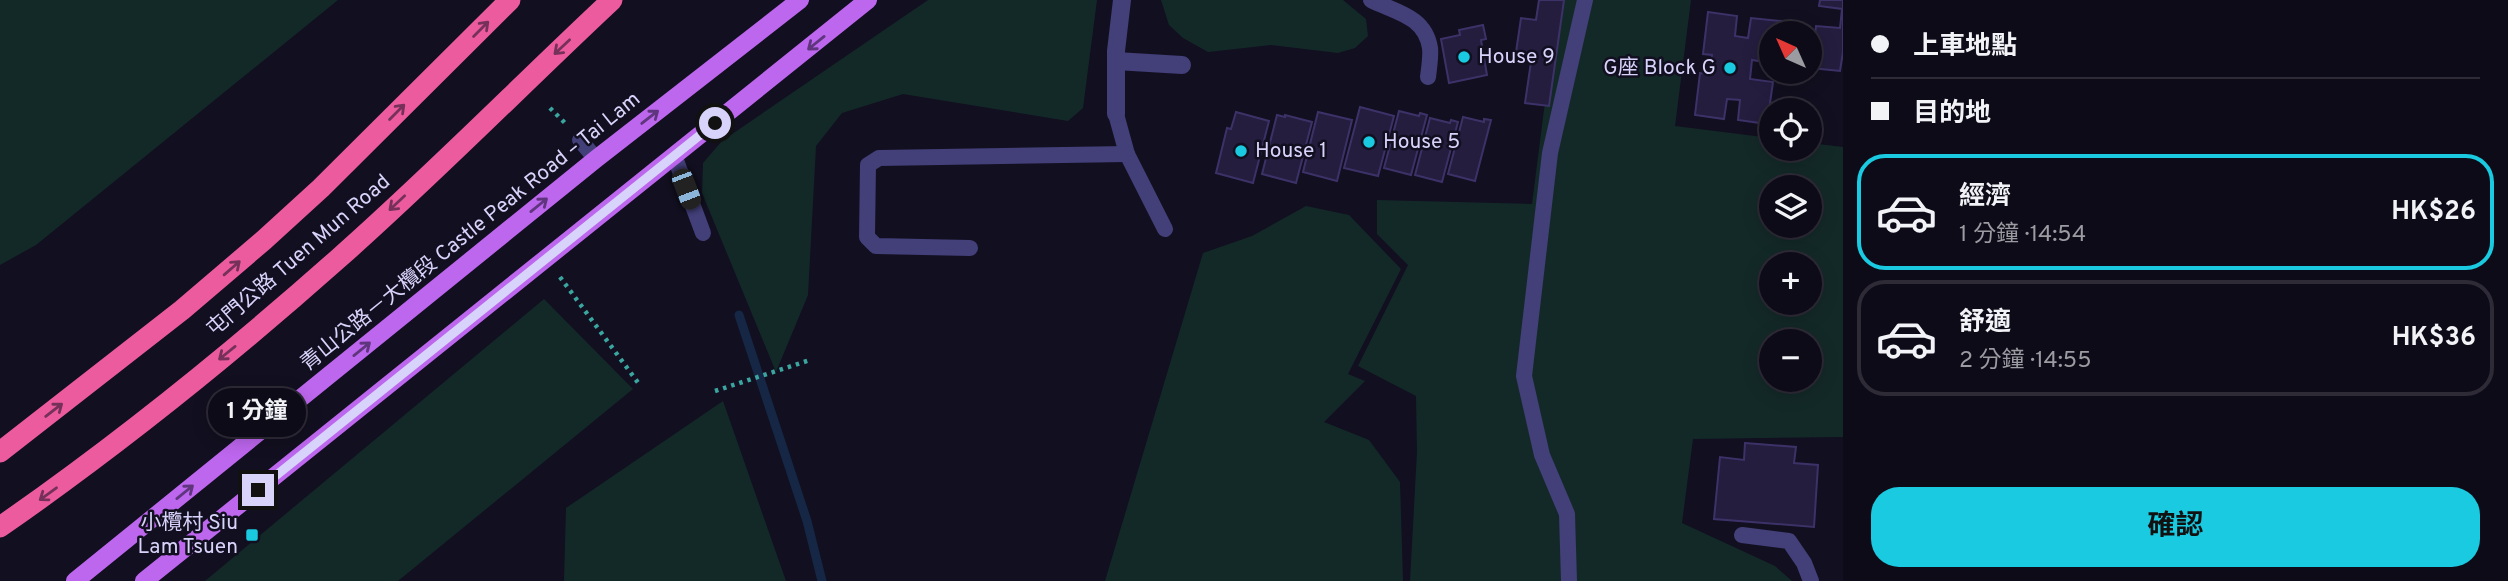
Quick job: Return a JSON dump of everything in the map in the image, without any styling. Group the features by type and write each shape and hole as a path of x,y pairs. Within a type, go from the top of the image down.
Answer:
{"highway":[{"name":"屯門公路 Tuen Mun Road","path":"0,452 172,317 264,240 321,188 510,0"},
{"name":"屯門公路 Tuen Mun Road","path":"0,527 113,445 342,256 612,0"}],"main road":[{"name":"青山公路－大欖段 Castle Peak Road – Tai Lam","path":"75,581 596,159 800,0"},
{"path":"144,581 868,0"}],"street":[{"path":"1116,114 1116,61 1122,0"},
{"path":"1116,61 1182,65"}],"lane":[{"path":"1371,0 1409,16 1418,24 1430,48 1428,77"},
{"path":"1569,581 1567,514 1542,455 1524,376 1550,153 1585,0"},
{"path":"1116,114 1126,154 1165,229"},
{"path":"580,140 596,159"},
{"path":"970,248 876,246 867,237 868,165 878,158 1126,154"},
{"path":"674,155 703,233"},
{"path":"1742,536 1789,541 1804,563 1811,581"},
{"path":"1557,581 1567,547"}],"path":[{"path":"560,277 639,384"},
{"path":"715,391 810,360"}],"green space":[{"path":"0,0 338,0 36,245 0,265"},
{"path":"928,0 1097,0 1083,108 1068,121 903,94 842,113 816,146 808,295 776,372 702,193 703,163 722,141"},
{"path":"1161,0 1343,0 1366,19 1368,36 1355,48 1338,53 1271,45 1208,52 1183,38 1169,25"},
{"path":"1558,0 1691,0 1675,126 1759,136 1759,161 1822,161 1822,144 1843,147 1843,437 1693,439 1682,523 1775,566 1792,581 1410,581 1417,452 1416,396 1358,366 1408,265 1377,234 1377,200 1532,204"},
{"path":"1306,206 1349,215 1401,269 1348,374 1365,381 1324,422 1369,440 1400,482 1403,581 1105,581 1203,253 1252,236"},
{"path":"544,299 633,389 398,581 205,581"},
{"path":"723,401 786,581 564,581 566,508"}],"building":[{"path":"1539,0 1564,0 1549,106 1525,103 1531,62 1515,59 1521,18 1536,20"},
{"path":"1820,0 1843,0 1843,52 1840,71 1822,69 1822,26 1840,28 1842,9 1819,6"},
{"name":"G座 Block G","path":"1708,12 1737,16 1735,36 1748,38 1751,18 1781,21 1759,21 1759,61 1752,60 1750,79 1759,80 1759,84 1773,84 1771,98 1759,98 1759,123 1738,120 1740,100 1727,99 1724,119 1695,115 1700,73 1709,74 1712,55 1703,54"},
{"name":"House 9","path":"1483,25 1486,39 1481,40 1487,75 1449,83 1441,39 1460,35 1459,30"},
{"name":"House 5","path":"1360,107 1394,116 1378,176 1344,168"},
{"path":"1399,111 1419,116 1420,113 1427,115 1411,175 1384,168"},
{"name":"House 1","path":"1236,112 1269,121 1253,183 1216,173 1227,128 1231,129"},
{"path":"1318,112 1352,120 1337,181 1303,172"},
{"path":"1277,115 1312,122 1296,183 1262,174"},
{"path":"1463,117 1484,122 1484,119 1491,120 1475,181 1448,174"},
{"path":"1430,118 1450,123 1451,120 1458,122 1442,182 1415,175"},
{"path":"1745,443 1796,447 1794,463 1818,465 1814,527 1714,519 1720,457 1744,460"}],"waterway":[{"path":"739,315 807,521 822,581"}],"place":[{"name":"House 9","path":"1464,57"},
{"name":"G座 Block G","path":"1730,68"},
{"name":"House 5","path":"1369,142"},
{"name":"House 1","path":"1241,151"},
{"name":"小欖村 Siu Lam Tsuen","path":"252,535"}],"route":[{"path":"258,490 715,123"}]}
